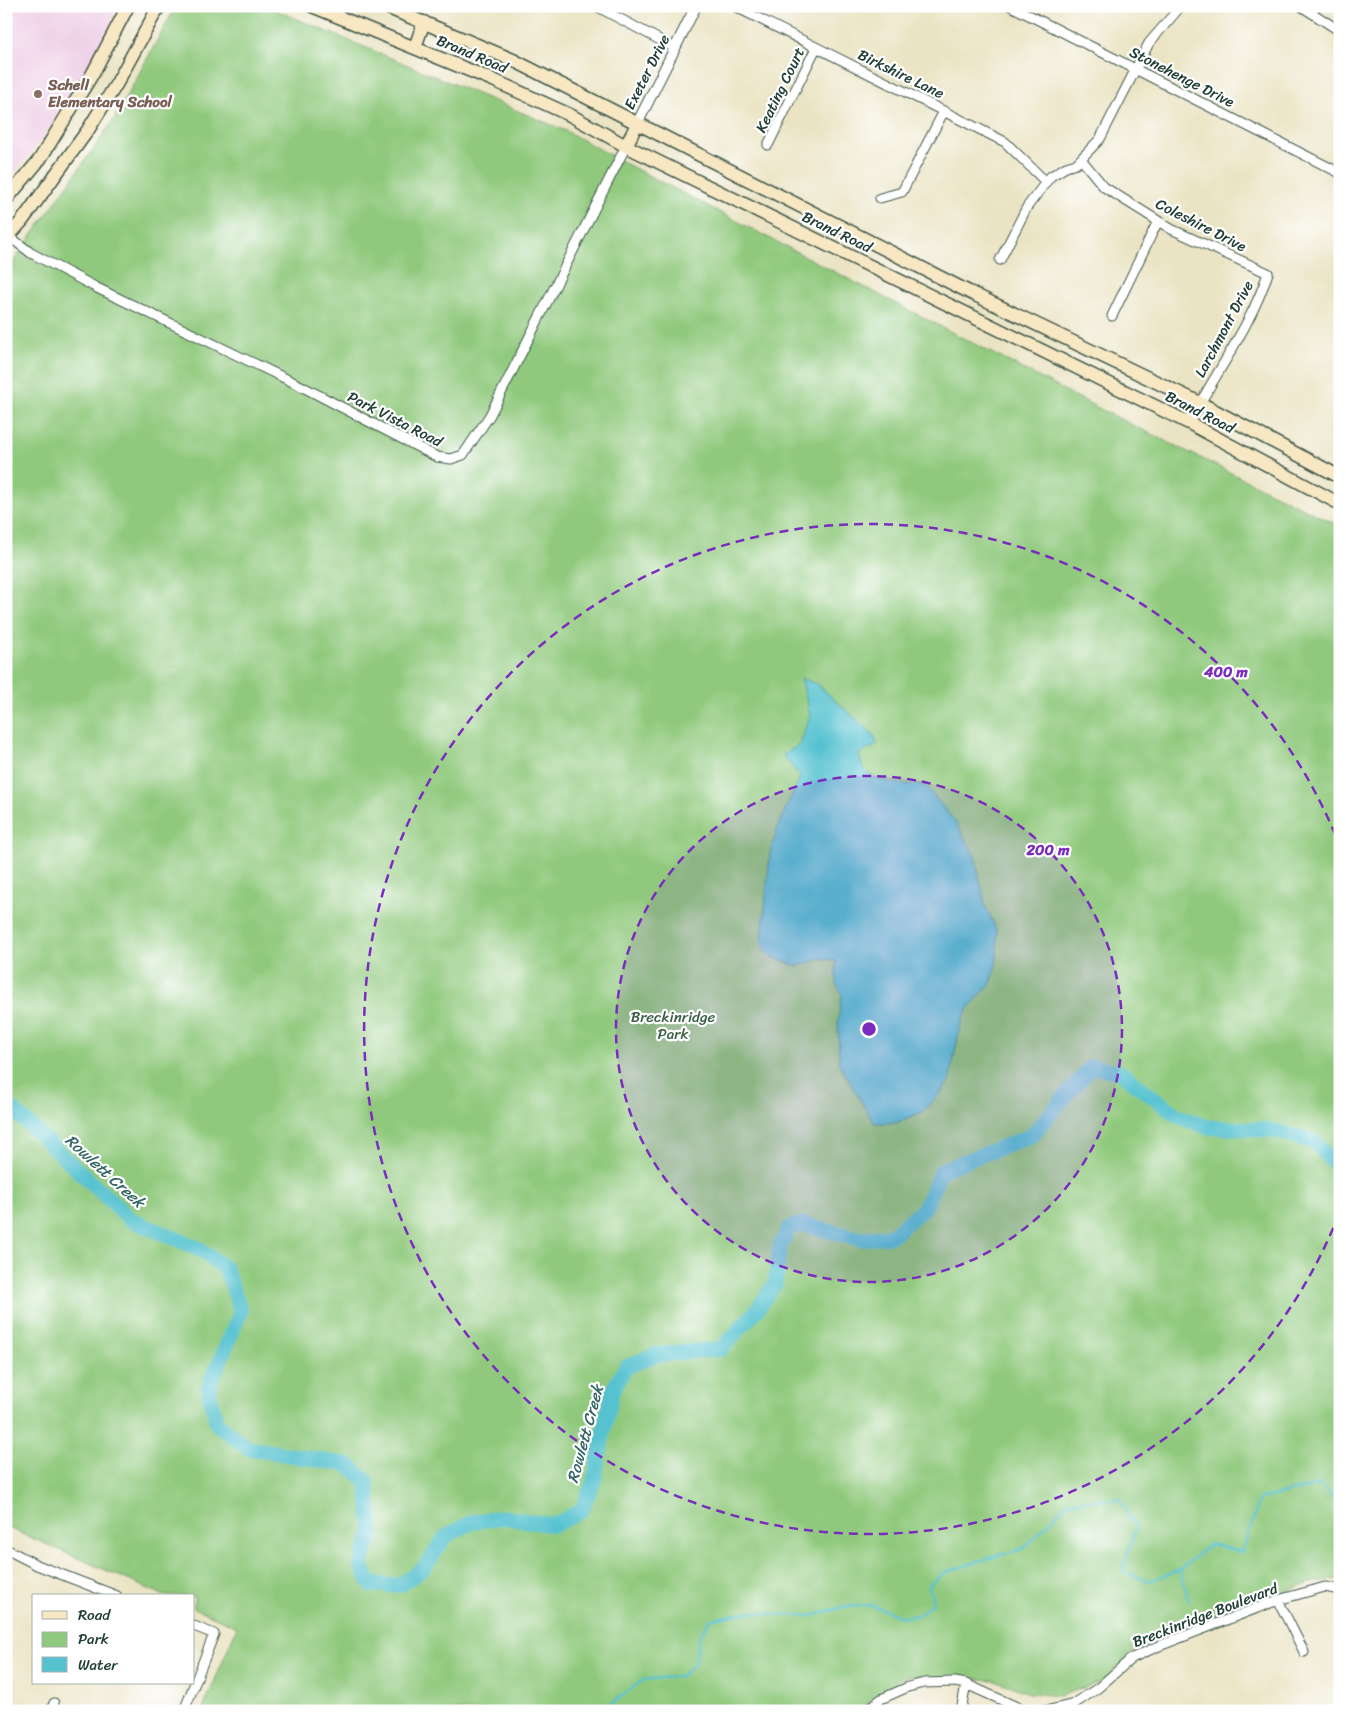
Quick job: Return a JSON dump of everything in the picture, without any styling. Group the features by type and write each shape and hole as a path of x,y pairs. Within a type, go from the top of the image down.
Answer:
{"main road":[{"path":"6,200 40,159 93,73 128,6"},
{"path":"7,236 22,220 88,130 118,83 158,6"},
{"name":"Brand Road","path":"312,6 494,80 570,115 626,146 1189,423 1340,504"},
{"name":"Brand Road","path":"384,6 514,60 969,292 1200,403 1340,477"},
{"path":"416,48 424,22"},
{"path":"626,146 637,124"}],"street":[{"path":"596,6 675,48"},
{"name":"Exeter Drive","path":"637,124 696,6"},
{"name":"Birkshire Lane","path":"734,6 1004,142 1046,182"},
{"name":"Stonehenge Drive","path":"1011,6 1340,173"},
{"path":"1000,260 1027,207 1046,182 1051,176 1066,167 1076,164 1100,139 1149,43 1181,6"},
{"path":"1301,6 1340,32"},
{"name":"Keating Court","path":"768,145 816,48"},
{"path":"880,198 902,192 944,111"},
{"name":"Park Vista Road","path":"7,236 31,253 96,288 291,380 437,457 451,459 463,455 495,408 626,146"},
{"name":"Coleshire Drive","path":"1080,159 1104,187 1171,229 1268,273"},
{"path":"1112,316 1158,221"},
{"name":"Larchmont Drive","path":"1189,423 1238,337 1264,286 1268,273"},
{"path":"6,1549 37,1565 112,1594"},
{"name":"Breckinridge Boulevard","path":"1036,1711 1074,1707 1132,1658 1278,1600 1325,1587 1340,1590"},
{"path":"1278,1600 1304,1652"},
{"path":"195,1626 214,1634 195,1683"},
{"path":"866,1711 881,1700 908,1687 932,1682 966,1684 1030,1711"},
{"path":"184,1711 195,1684"},
{"path":"961,1711 966,1684"}],"shaded area":[{"name":"Schell Elementary School","path":"6,6 118,6 97,52 44,137 6,184"}],"green space":[{"name":"Breckinridge Park","path":"176,6 266,6 566,131 1104,411 1340,526 1340,1579 1311,1583 1201,1621 1133,1652 1101,1682 1060,1696 1029,1693 995,1680 905,1676 857,1711 202,1711 237,1627 195,1608 195,1594 160,1594 11,1529 6,1525 6,272 113,121"}],"water":[{"path":"801,678 817,684 874,735 877,745 859,754 862,766 867,772 882,780 900,784 925,785 956,823 975,856 985,905 997,931 997,959 992,982 968,1009 961,1023 949,1082 922,1112 896,1123 874,1123 839,1064 838,1021 842,995 836,984 836,961 822,958 797,966 772,957 765,951 762,939 770,852 780,821 800,777 783,755 800,744 810,715"}],"waterway":[{"name":"Rowlett Creek","path":"6,1103 131,1220 198,1248 225,1268 241,1311 208,1389 217,1424 248,1448 349,1465 367,1482 372,1533 361,1564 371,1585 401,1585 425,1567 445,1537 472,1522 502,1517 554,1525 581,1511 594,1481 612,1391 626,1367 655,1355 721,1349 756,1311 775,1284 780,1246 789,1228 802,1224 860,1239 891,1236 924,1208 942,1170 1031,1136 1092,1066 1120,1072 1178,1116 1206,1127 1271,1130 1314,1142 1340,1169"},
{"path":"602,1711 643,1680 681,1676 695,1663 699,1637 710,1620 747,1612 812,1616 843,1607 872,1605 902,1617 919,1615 933,1603 929,1585 944,1573 1025,1548 1068,1502 1119,1499 1136,1527 1122,1571 1149,1581 1180,1570 1210,1544 1242,1552 1260,1499 1319,1485 1340,1501"},
{"path":"1180,1570 1189,1600"}],"place":[{"name":"Schell Elementary School","path":"38,94"}]}
